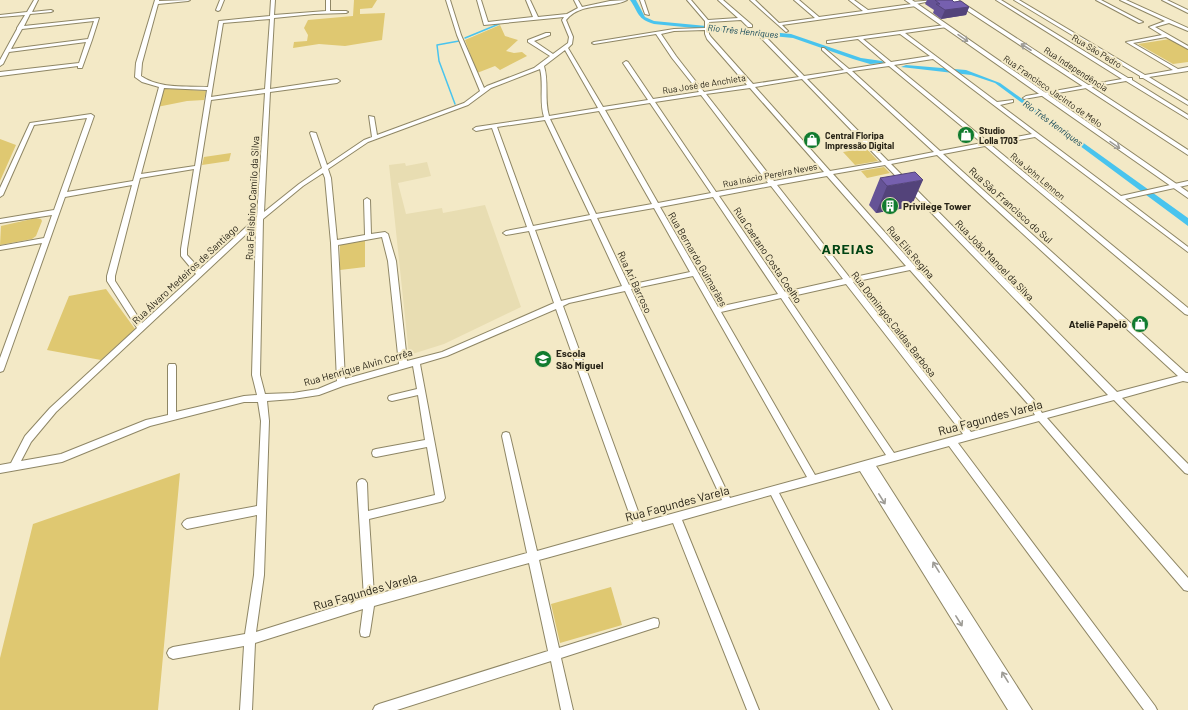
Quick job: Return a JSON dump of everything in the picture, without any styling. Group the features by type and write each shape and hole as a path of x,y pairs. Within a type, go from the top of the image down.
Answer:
{"main road":[{"name":"Rua Independência","path":"954,0 1188,153"},
{"name":"Rua Francisco Jacinto de Melo","path":"912,3 1188,196"}],"street":[{"path":"0,64 36,0"},
{"path":"188,0 157,2 137,71 138,77 140,79 162,85 210,89"},
{"path":"218,10 222,0"},
{"name":"Rua Felisbino Camilo da Silva","path":"246,710 250,640 259,575 265,421 262,397 256,375 260,218 273,0"},
{"path":"328,0 328,12"},
{"path":"448,0 460,38 482,91"},
{"path":"479,0 486,24 567,15 580,8 624,0"},
{"path":"528,0 536,18"},
{"path":"576,0 580,8"},
{"path":"642,0 647,14"},
{"name":"Rua Elis Regina","path":"689,0 707,25 709,38 1031,402 1040,416 1188,586"},
{"path":"720,0 740,19 750,26"},
{"path":"752,0 786,31"},
{"path":"796,0 819,19"},
{"path":"851,0 867,12"},
{"path":"779,24 867,12 933,0"},
{"name":"Rua São Pedro","path":"998,0 1188,117"},
{"path":"1016,0 1188,103"},
{"path":"1098,0 1141,22"},
{"path":"1122,0 1188,30"},
{"path":"1164,0 1188,12"},
{"path":"0,16 51,11"},
{"path":"200,274 183,254 221,22 328,12 346,12"},
{"path":"566,48 571,40 564,20 567,15"},
{"path":"0,74 81,65 98,19 19,28"},
{"path":"594,43 681,30 740,19"},
{"path":"1168,22 1151,27 1188,48"},
{"path":"829,42 945,26"},
{"path":"901,32 1188,250"},
{"name":"Rua Domingos Caldas Barbosa","path":"658,33 674,57 772,184 969,436"},
{"path":"548,34 530,41 553,56"},
{"name":"Rua João Manoel da Silva","path":"761,35 1188,470"},
{"path":"1166,36 1128,42 1178,70"},
{"name":"Rua John Lennon","path":"859,38 1188,312"},
{"path":"7,51 90,40"},
{"name":"Rua Álvaro Medeiros de Santiago","path":"15,465 28,439 41,422 260,218 291,192 325,168 375,137 466,104 482,91 523,75 566,48"},
{"name":"Rua Bernardo Guimarães","path":"566,48 813,479"},
{"name":"Rua São Francisco do Sul","path":"824,49 1187,378"},
{"name":"Rua José de Anchieta","path":"476,129 934,57"},
{"name":"Rua Caetano Costa Coelho","path":"626,63 892,457"},
{"name":"Rua Ari Barroso","path":"541,65 543,71 542,103 547,118 728,503"},
{"path":"1026,98 1188,69"},
{"path":"208,99 337,81"},
{"path":"141,328 111,281 111,276 162,85"},
{"path":"996,104 1011,101"},
{"path":"0,195 32,124 91,116 0,369"},
{"path":"371,117 375,137"},
{"path":"494,126 639,527"},
{"path":"313,133 328,178 334,243 341,383"},
{"name":"Rua Inácio Pereira Neves","path":"506,233 1036,135"},
{"path":"63,195 197,167"},
{"path":"1120,198 1188,183"},
{"path":"367,200 368,237"},
{"path":"0,221 56,212"},
{"path":"334,243 385,234 392,261 403,366"},
{"path":"0,248 47,240"},
{"path":"716,310 911,267"},
{"name":"Rua Henrique Alvin Corrêa","path":"0,469 15,465 62,458 137,428 172,416 244,399 305,395 319,392 341,383 449,352 558,304 695,273"},
{"path":"364,516 440,498 416,362"},
{"path":"172,366 172,416"},
{"name":"Rua Fagundes Varela","path":"173,654 250,640 369,602 1040,416 1187,378"},
{"path":"392,398 421,391"},
{"path":"506,436 567,710"},
{"path":"951,441 1151,710"},
{"path":"376,453 430,443"},
{"path":"866,465 985,655 1015,710"},
{"path":"362,483 369,602 365,632"},
{"path":"773,490 886,710"},
{"path":"186,524 261,510"},
{"path":"676,517 753,710"},
{"path":"379,710 654,623"},
{"path":"985,655 1026,710"}],"shaded area":[{"path":"354,0 377,0 372,8 360,9 360,14 385,13 382,40 345,46 319,44 293,48 294,42 307,41 308,35 304,28 308,20 353,16"},
{"path":"500,25 505,36 518,40 506,51 514,53 522,52 527,56 500,70 495,66 477,73 465,40"},
{"path":"1170,39 1188,49 1188,62 1173,64 1138,44"},
{"path":"163,88 206,91 204,100 187,101 157,107"},
{"path":"0,139 16,145 0,181"},
{"path":"866,148 878,161 855,165 843,152"},
{"path":"231,153 229,161 202,165 204,157"},
{"path":"427,162 431,176 398,183 406,214 442,208 443,213 485,205 521,307 444,344 409,355 389,165 405,163 406,166"},
{"path":"884,167 890,173 867,178 861,171"},
{"path":"36,218 41,219 42,221 36,236 32,239 0,245 1,226"},
{"path":"365,240 365,267 340,270 340,243"},
{"path":"106,289 135,329 101,360 47,350 69,296"},
{"path":"180,473 158,710 0,710 0,658 33,524"},
{"path":"611,587 622,625 560,643 551,604"}],"water":[{"name":"Rio Três Henriques","path":"630,0 636,0 645,17 654,21 791,34 861,58 882,61 884,63 870,64 793,38 654,24 641,18"},
{"name":"Rio Três Henriques","path":"906,65 966,70 1000,83 1188,218 1188,226 995,83 971,75 901,67"}],"building":[{"path":"935,0 952,0 954,2 961,1 969,7 945,10 936,4 940,4"},
{"path":"915,172 923,180 887,186 880,178"}],"waterway":[{"path":"465,38 499,24"},
{"path":"455,104 439,61 437,45 459,41"}],"place":[{"name":"Studio Lolla 1703","path":"966,135"},
{"name":"Central Floripa Impressão Digital","path":"812,140"},
{"name":"Privilege Tower","path":"890,206"},
{"name":"Ateliê Papelô","path":"1140,324"},
{"name":"Escola São Miguel","path":"543,359"}],"district":[{"name":"AREIAS","path":"848,248"}]}
